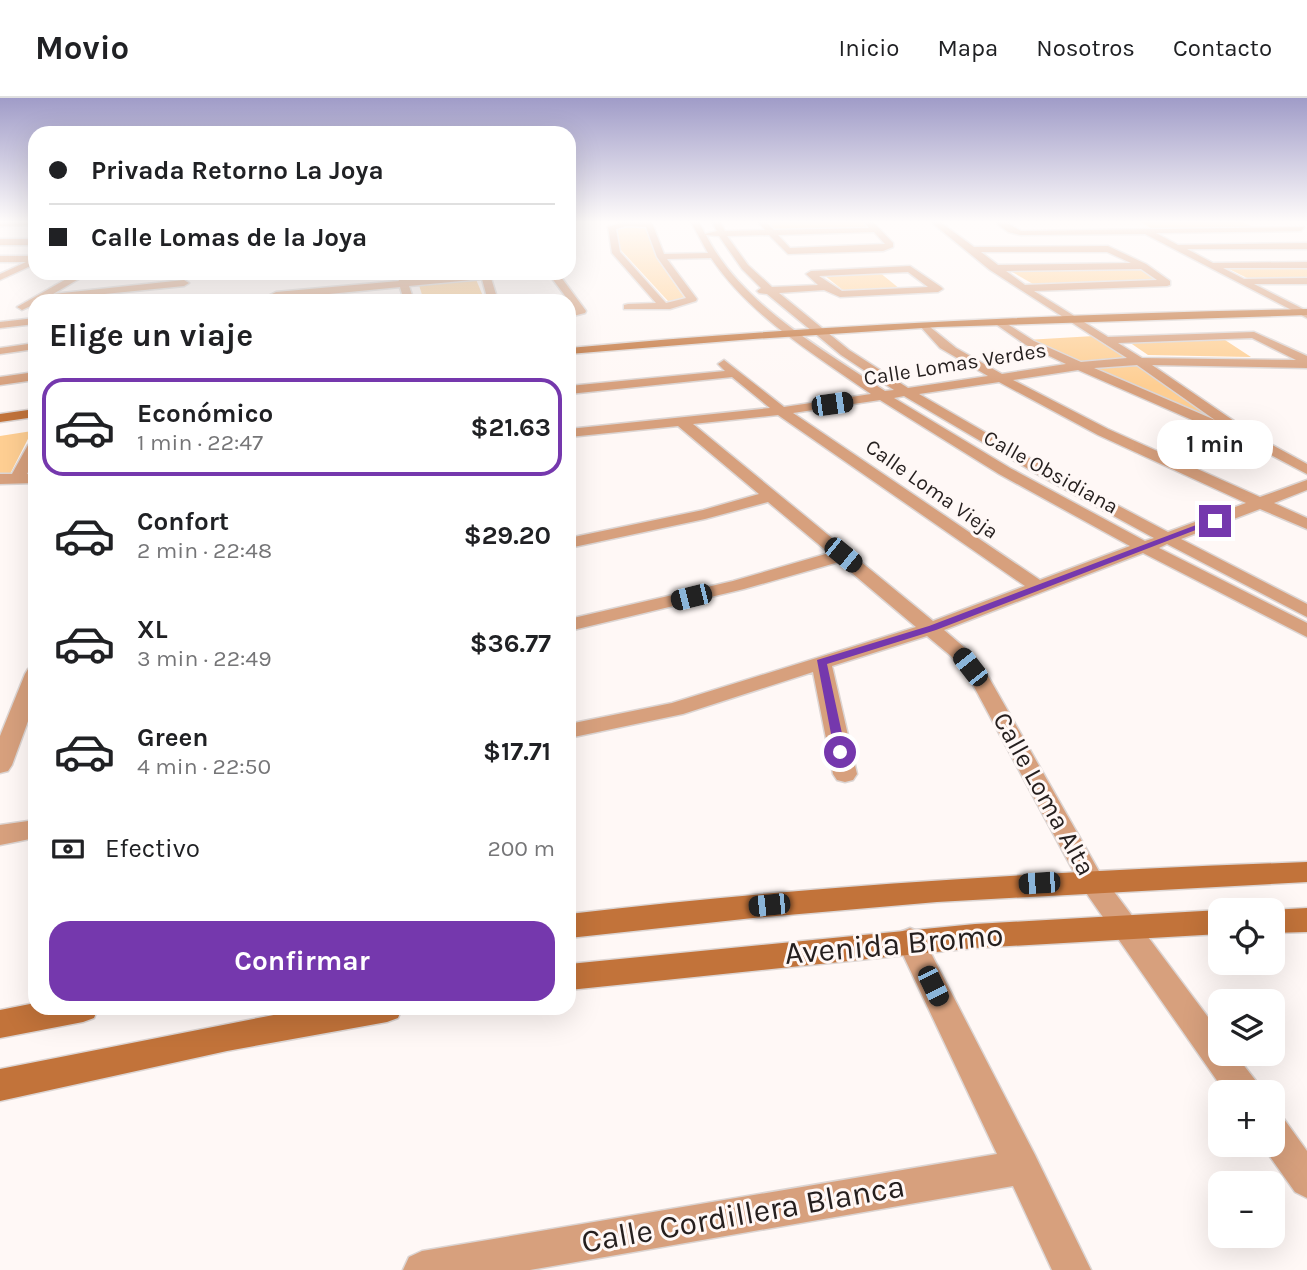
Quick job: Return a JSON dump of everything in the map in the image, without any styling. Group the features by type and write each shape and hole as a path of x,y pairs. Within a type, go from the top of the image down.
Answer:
{"street":[{"path":"637,277 662,304"},
{"path":"628,307 692,299 676,277"},
{"name":"Calle Obsidiana","path":"732,277 792,331 882,397 986,463 1307,631"},
{"name":"Calle Obsidiana","path":"754,277 815,329 907,392 1020,460 1307,611"},
{"path":"814,277 835,293 847,295 938,289 921,277"},
{"path":"1006,277 1139,361 1251,439 1307,470"},
{"path":"1023,288 1167,283 1158,277"},
{"path":"1234,277 1306,311"},
{"path":"45,294 72,280"},
{"path":"283,294 381,280"},
{"path":"1242,281 1307,281"},
{"path":"82,294 184,283"},
{"path":"744,290 823,285"},
{"path":"22,307 28,304"},
{"path":"576,350 815,329 1291,306"},
{"path":"815,329 1001,323 1068,317 1306,311"},
{"path":"0,325 28,322"},
{"path":"1001,323 1030,343 1079,366 1185,414 1251,439"},
{"path":"925,326 934,338 1000,378 1112,436 1307,524"},
{"path":"576,345 792,331"},
{"path":"1104,340 1254,335 1307,363"},
{"path":"0,351 28,347"},
{"name":"Calle Lomas Verdes","path":"576,432 781,411 1079,366 1139,361 1307,363"},
{"name":"Calle Loma Vieja","path":"576,389 730,369 781,411 1038,587"},
{"path":"0,381 28,377"},
{"path":"0,418 28,414"},
{"name":"Calle Loma Alta","path":"681,421 958,652 981,681 1091,880 1235,1080"},
{"path":"17,479 28,458"},
{"path":"0,479 28,478"},
{"path":"576,730 675,709 932,628 1307,485"},
{"path":"576,541 681,519 771,496"},
{"path":"576,623 738,585 843,555"},
{"path":"821,662 845,774"},
{"path":"0,765 28,709"},
{"path":"0,835 28,830"},
{"name":"Avenida Bromo","path":"576,925 818,900 1091,880 1307,872"},
{"path":"1285,921 1307,920"},
{"name":"Avenida Bromo","path":"576,977 910,940 1122,925 1208,922"},
{"path":"910,940 1073,1270"},
{"path":"0,1024 47,1015"},
{"path":"0,1085 227,1037 348,1015"},
{"name":"Calle Cordillera Blanca","path":"422,1270 1023,1167"}],"shaded area":[{"path":"646,277 670,277 686,300 668,301"},
{"path":"826,277 885,277 900,289 844,291"},
{"path":"1020,277 1154,277 1160,280 1033,284"},
{"path":"1244,277 1307,277 1307,278 1249,279"},
{"path":"476,280 482,294 422,294 418,282"},
{"path":"1094,336 1135,360 1081,365 1026,340"},
{"path":"1225,340 1251,357 1148,355 1129,342"},
{"path":"1137,362 1236,432 1182,412 1085,367"},
{"path":"28,432 28,439 9,476 0,476 0,436"}],"route":[{"path":"840,752 821,662 932,628 1215,521"}]}
